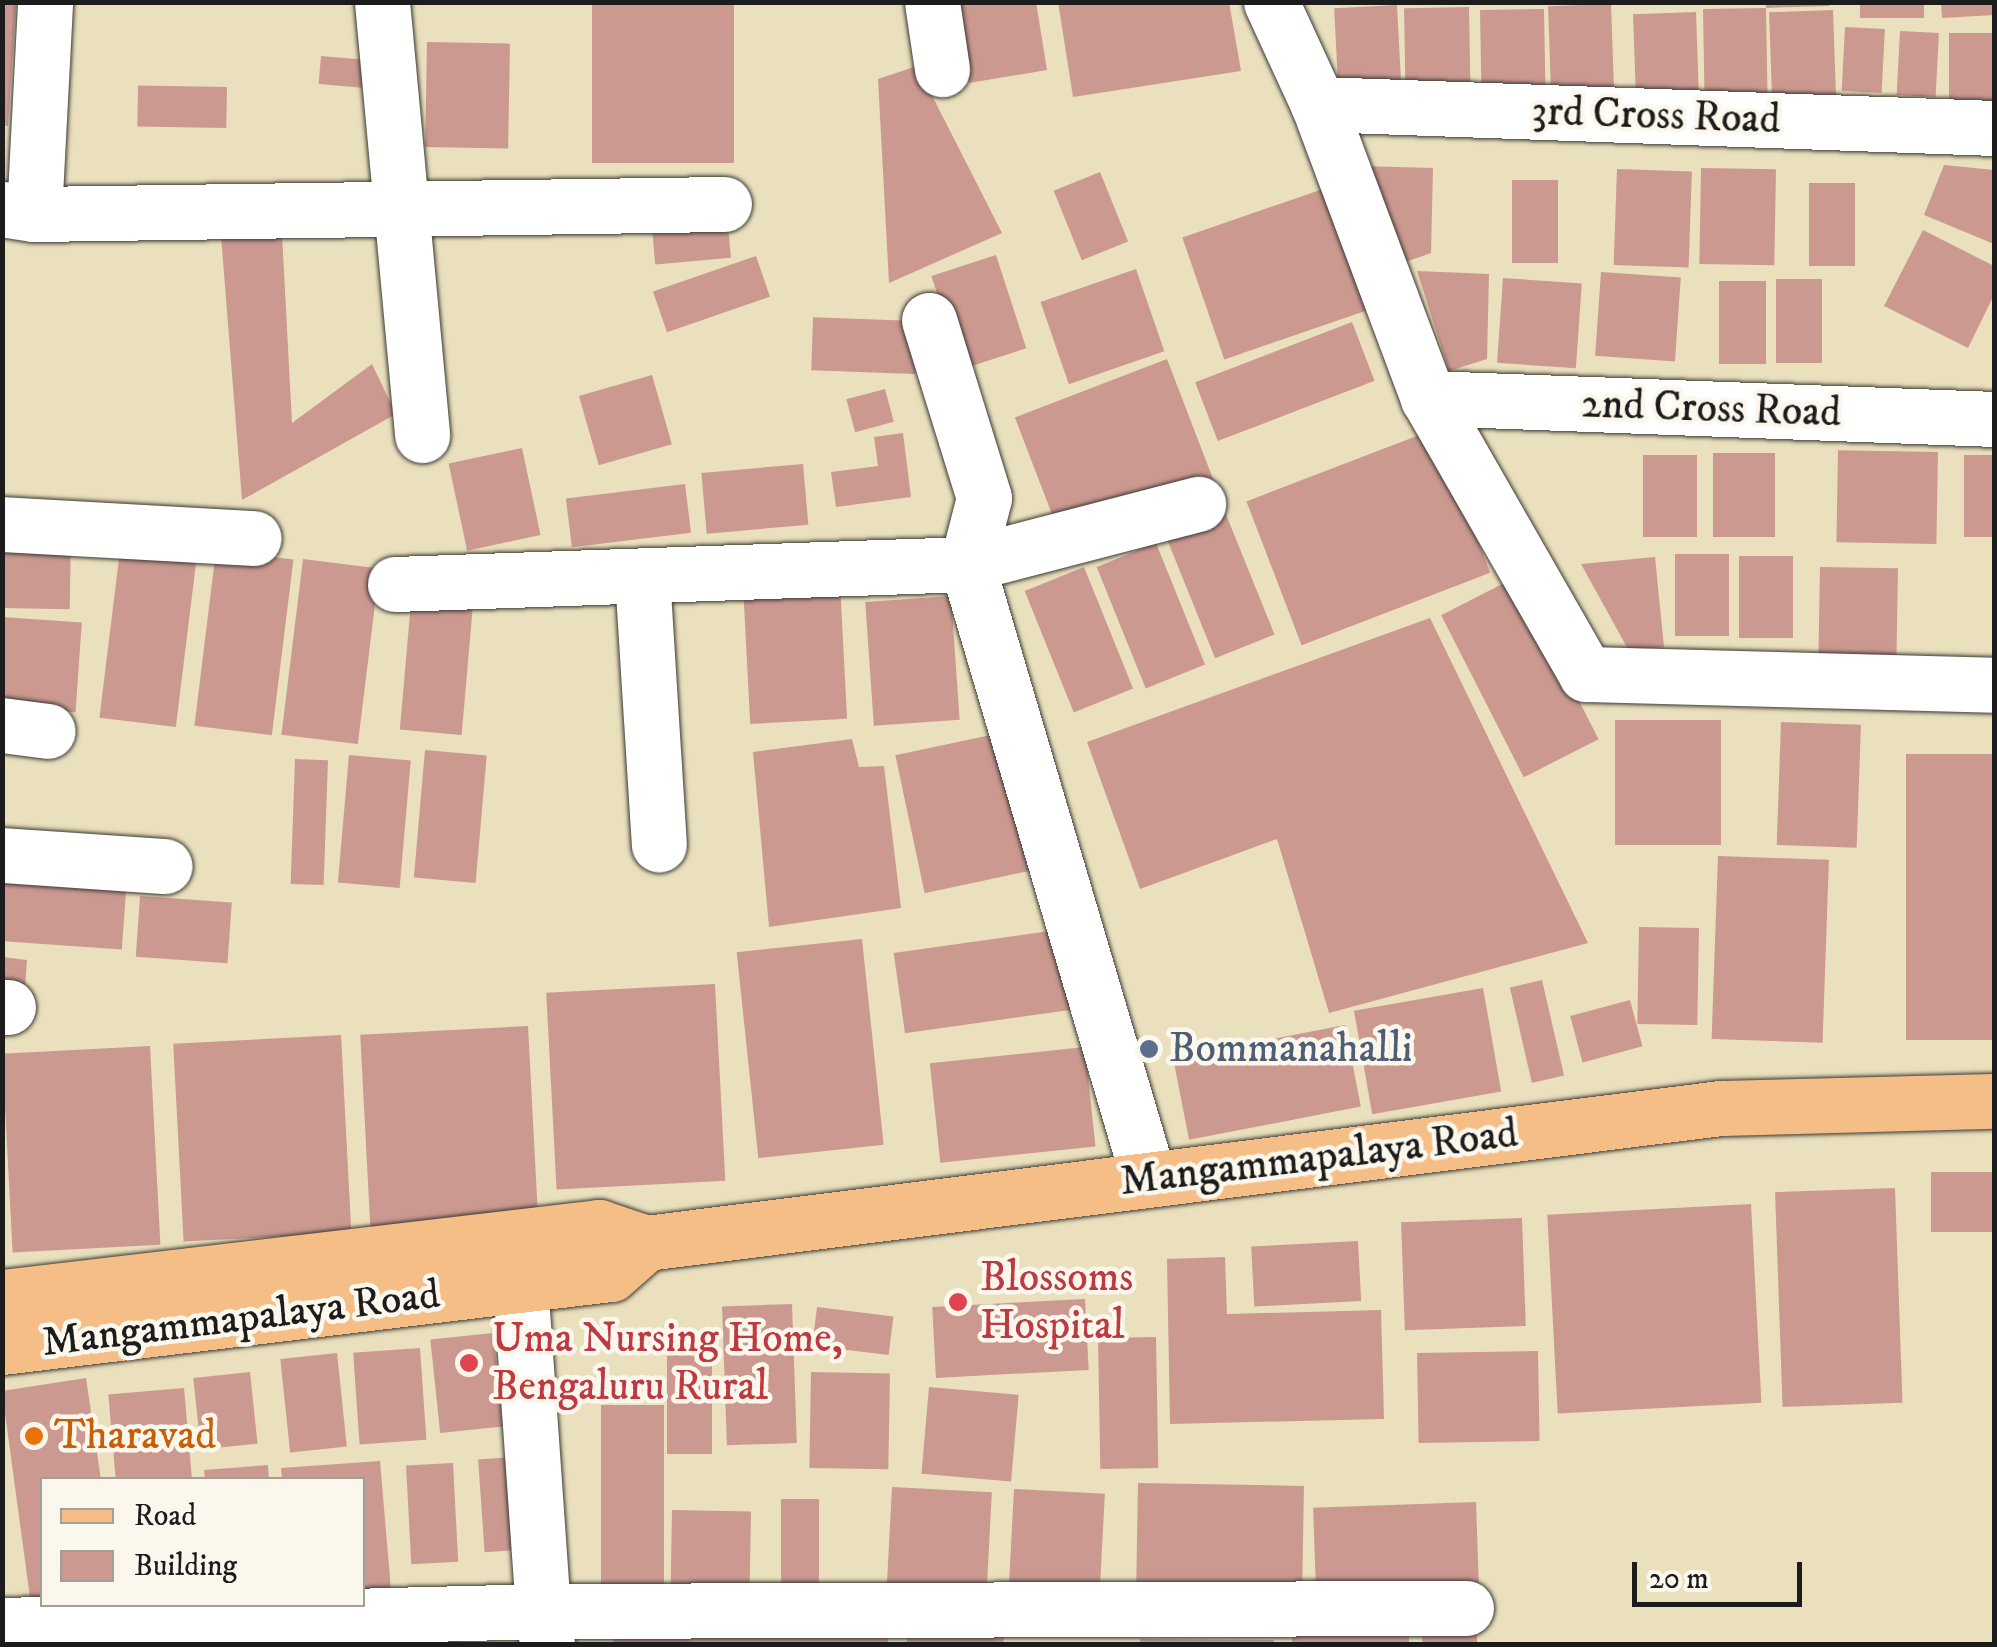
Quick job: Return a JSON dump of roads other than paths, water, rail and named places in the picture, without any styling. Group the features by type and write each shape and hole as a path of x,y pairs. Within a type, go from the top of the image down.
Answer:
{"main road":[{"name":"Mangammapalaya Road","path":"2,1297 599,1227 646,1244 1721,1108 1994,1100"},
{"name":"Mangammapalaya Road","path":"2,1347 612,1274 646,1244"}],"street":[{"path":"45,2 18,211 724,204"},
{"path":"382,2 398,208 422,434"},
{"path":"932,2 942,69"},
{"path":"1271,2 1318,104 1428,398 1586,674 1994,685"},
{"name":"3rd Cross Road","path":"1318,104 1994,128"},
{"path":"929,320 984,498 967,564 1149,1180"},
{"name":"2nd Cross Road","path":"1428,398 1994,419"},
{"path":"395,584 967,564 1198,504"},
{"path":"2,524 254,538"},
{"path":"642,576 659,844"},
{"path":"2,854 165,866"},
{"path":"520,1286 545,1628"},
{"path":"2,1625 545,1628 1466,1608"}],"place":[{"name":"Bommanahalli","path":"1149,1049"},
{"name":"Blossoms Hospital","path":"958,1302"},
{"name":"Uma Nursing Home, Bengaluru Rural","path":"469,1363"},
{"name":"Tharavad","path":"34,1436"}]}
